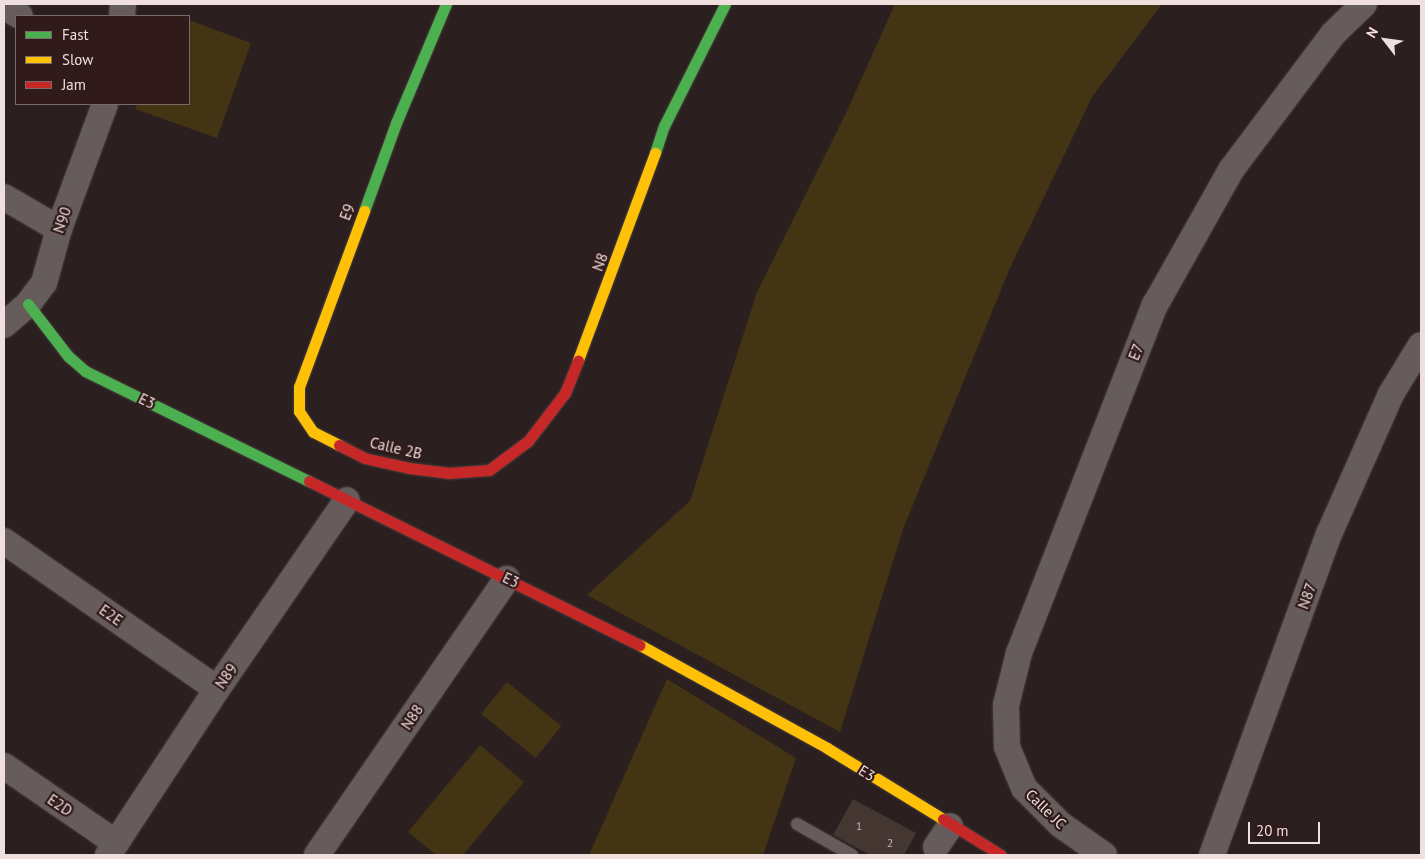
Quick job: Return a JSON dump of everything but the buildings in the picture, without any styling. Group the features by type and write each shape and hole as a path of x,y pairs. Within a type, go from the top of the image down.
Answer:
{"street":[{"name":"E9","path":"313,432 300,411 299,387 396,123 446,4"},
{"name":"N8","path":"448,473 489,470 528,440 565,393 602,300 664,126 725,4"},
{"name":"E7","path":"1007,748 1006,705 1018,653 1155,305 1231,170 1332,34 1364,4"},
{"path":"4,7 18,15"},
{"name":"N90","path":"4,325 28,304 44,283 59,229 105,105"},
{"path":"4,197 59,229"},
{"name":"E3","path":"28,304 68,356 85,371 643,646 827,748 950,826 1001,855"},
{"name":"N87","path":"1212,855 1329,534 1390,394 1421,345"},
{"name":"Calle 2B","path":"313,432 364,458 409,468 448,473"},
{"name":"N89","path":"112,849 217,689 347,500"},
{"name":"E2E","path":"4,541 217,689"},
{"name":"N88","path":"317,855 507,579"},
{"name":"Calle JC","path":"1007,748 1024,788 1061,825 1104,855"},
{"name":"E2D","path":"4,766 112,849"},
{"path":"934,851 950,826"}],"lane":[{"path":"797,824 852,855"}],"shaded area":[{"path":"895,4 1162,4 1092,97 1010,268 903,529 840,732 587,595 690,501 757,292 847,111"},
{"path":"190,20 251,43 217,138 135,109 137,105 190,105"},
{"path":"667,679 796,758 763,855 589,855"},
{"path":"507,682 561,726 536,758 481,714"},
{"path":"480,745 524,782 463,855 436,855 408,832"}],"traffic: fast":[{"path":"364,211 396,123 446,4"},
{"path":"655,153 664,126 725,4"},
{"path":"28,304 68,356 85,371 309,481"}],"traffic: slow":[{"path":"578,360 655,153"},
{"path":"339,445 313,432 299,411 299,387 364,211"},
{"path":"640,645 827,748 943,819"}],"traffic: jam":[{"path":"339,445 364,458 409,468 448,473 489,470 528,441 565,393 578,360"},
{"path":"309,481 640,645"},
{"path":"943,819 1001,855"}]}
